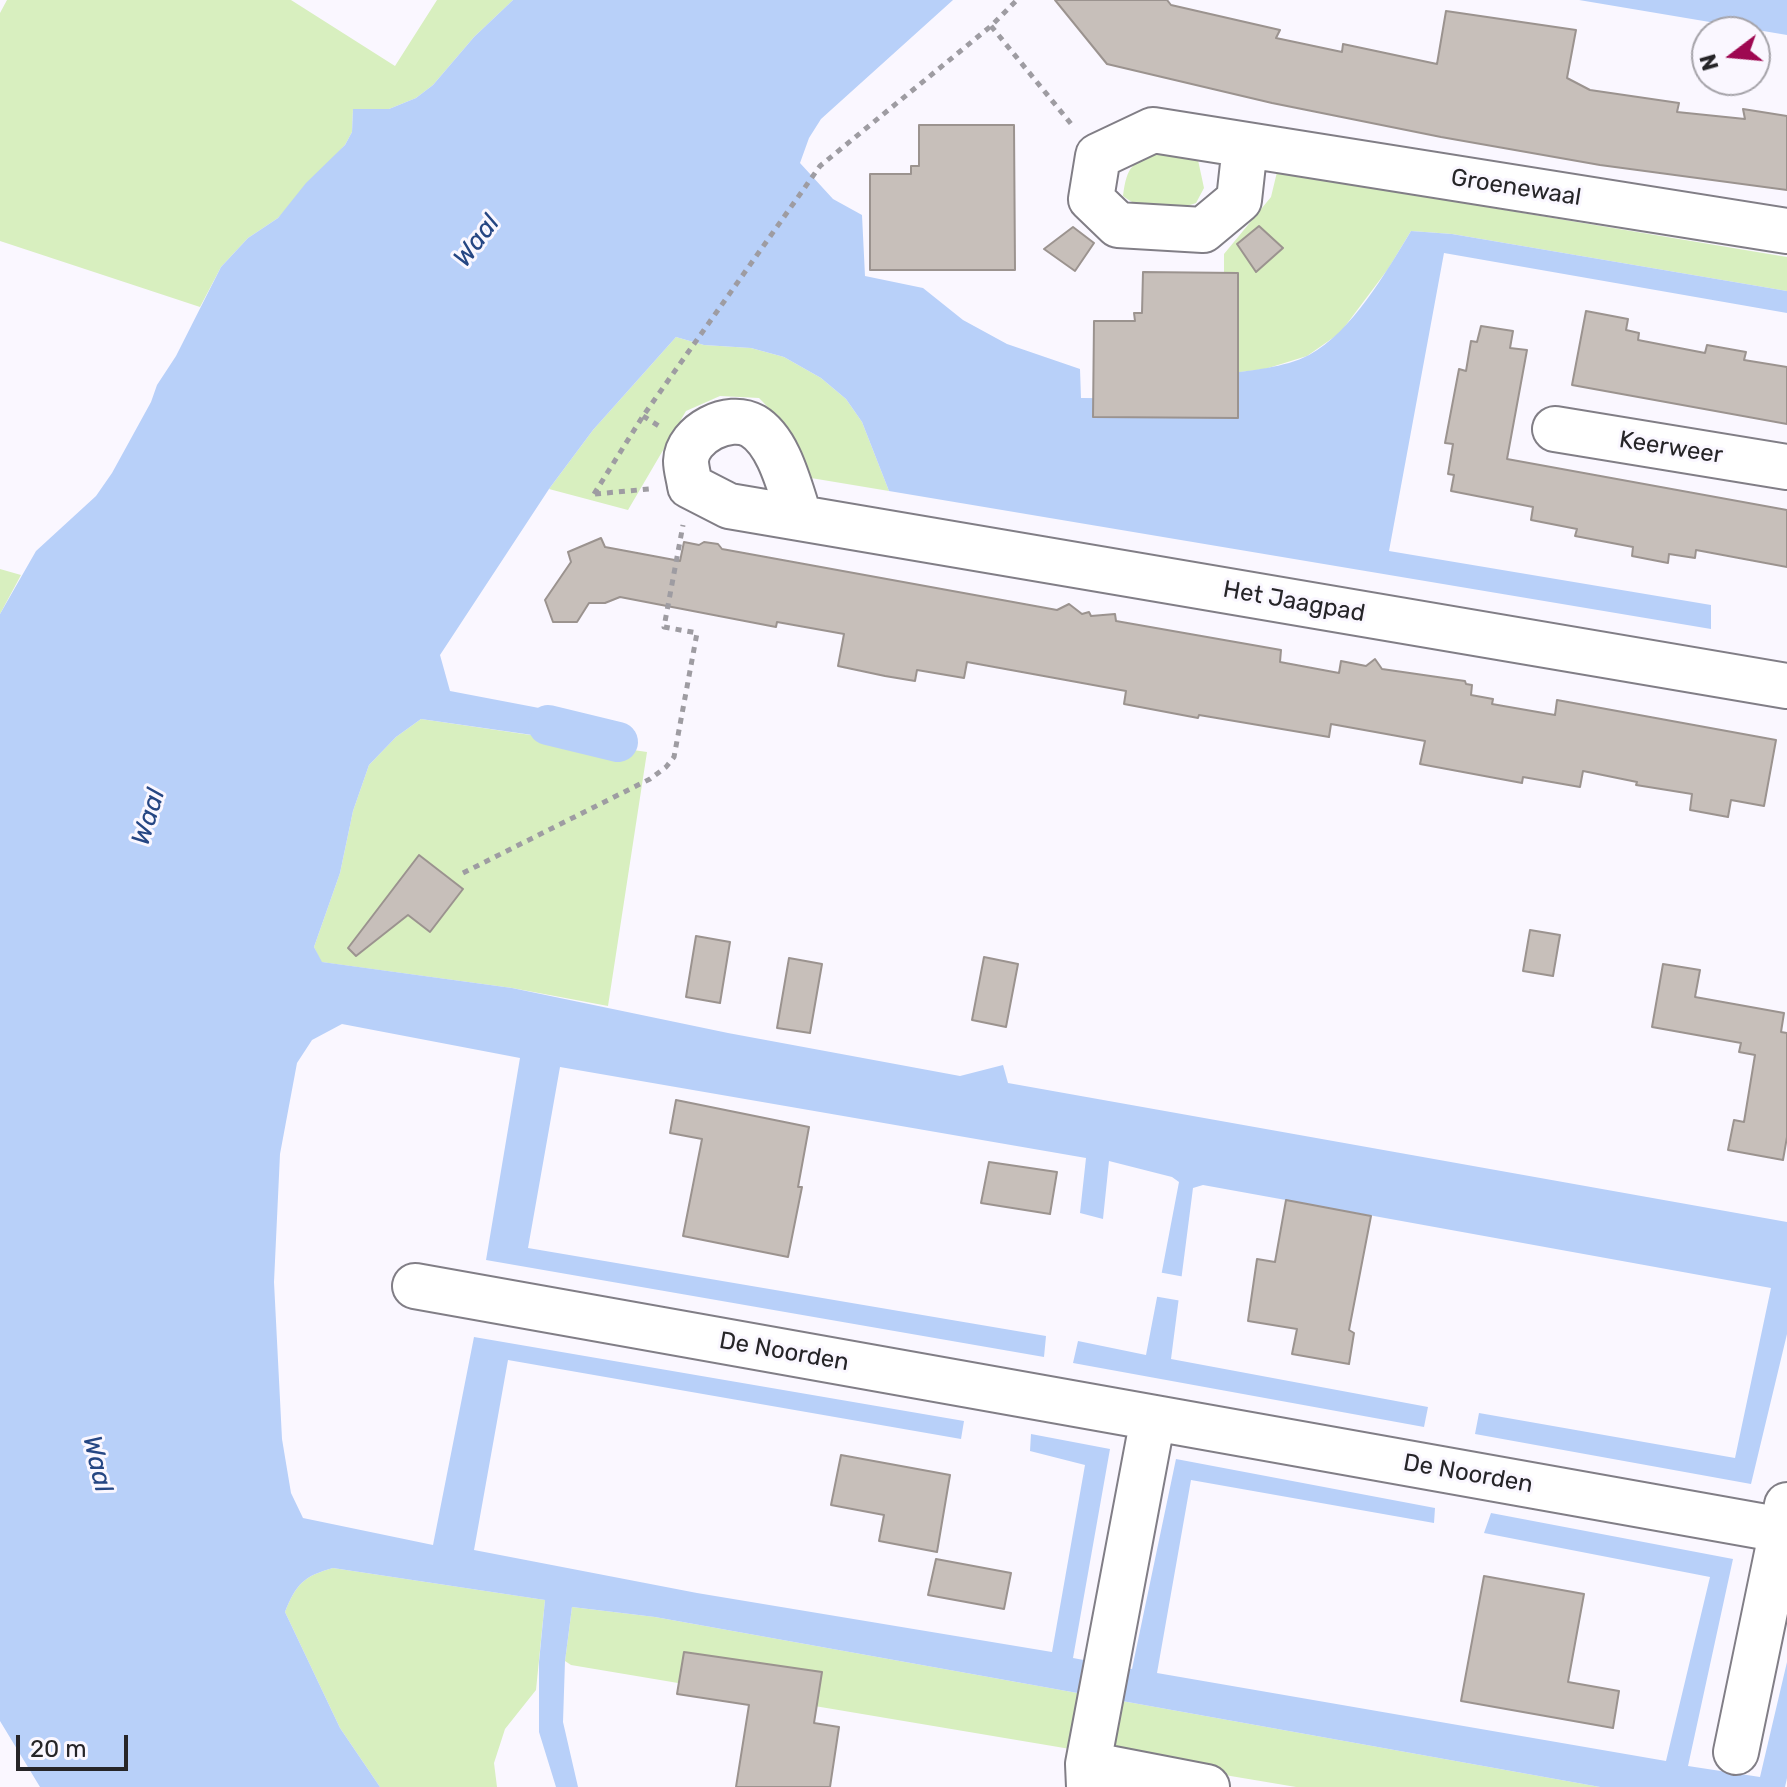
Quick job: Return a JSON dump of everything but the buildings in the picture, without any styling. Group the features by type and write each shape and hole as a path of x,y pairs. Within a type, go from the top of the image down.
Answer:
{"street":[{"name":"Groenewaal","path":"1098,156 1153,130 1787,231"},
{"path":"1098,156 1091,199 1118,225 1203,230 1239,200 1245,146"},
{"path":"690,486 686,460 691,445 706,430 730,423 752,425 776,450 800,518"},
{"name":"Keerweer","path":"1555,429 1787,467"},
{"name":"Het Jaagpad","path":"690,486 729,506 1787,686"},
{"name":"De Noorden","path":"415,1286 1153,1418 1785,1518 1736,1752"},
{"path":"1153,1418 1088,1776 1207,1787"}],"path":[{"path":"463,873 650,779 674,757 697,633 664,627 690,486 594,494 679,365 820,166 991,26 1017,0"},
{"path":"991,26 1098,156"}],"green space":[{"path":"7,0 291,0 395,66 437,0 513,0 474,37 433,85 416,98 389,109 353,109 352,132 345,145 278,218 248,238 221,267 200,307 0,241 0,13"},
{"path":"1162,152 1198,160 1204,188 1196,203 1158,209 1140,205 1123,196 1133,166 1144,158"},
{"path":"1277,172 1787,257 1787,291 1452,234 1411,231 1388,269 1340,333 1307,356 1265,369 1224,374 1224,254 1271,197"},
{"path":"676,337 704,345 751,348 784,357 821,378 846,399 862,422 889,491 805,477 788,434 759,398 720,396 686,411 628,510 549,489 593,430"},
{"path":"0,569 21,575 0,614"},
{"path":"421,719 647,752 608,1006 512,988 321,962 314,947 340,873 353,811 369,765 396,737"},
{"path":"333,1568 545,1600 536,1690 505,1729 494,1763 497,1787 380,1787 340,1728 285,1612 302,1582"},
{"path":"572,1607 655,1617 1600,1787 1296,1787 571,1665 565,1661"}],"water":[{"name":"Waal","path":"513,0 953,0 821,119 809,138 800,163 833,199 862,215 865,276 923,288 963,320 1007,344 1080,369 1081,398 1223,399 1224,374 1289,363 1309,355 1340,332 1367,300 1411,231 1452,234 1787,291 1787,313 1444,253 1389,551 1711,605 1711,629 889,491 862,422 846,399 821,378 784,357 751,348 704,345 676,337 593,430 549,489 440,655 450,691 602,720 602,745 421,719 396,737 369,765 353,811 340,873 314,947 322,962 512,988 728,1033 960,1076 1003,1065 1008,1083 1787,1222 1787,1334 1751,1484 1475,1434 1479,1413 1735,1458 1771,1288 1203,1185 1193,1188 1171,1359 1428,1407 1424,1427 1073,1363 1078,1341 1146,1355 1179,1182 1172,1177 1109,1161 1103,1219 1080,1213 1086,1158 560,1067 528,1248 1046,1336 1044,1357 486,1260 520,1058 342,1024 312,1040 297,1063 280,1154 274,1282 282,1439 291,1493 303,1518 433,1545 474,1337 964,1421 961,1439 508,1360 474,1550 697,1593 1052,1652 1085,1465 1030,1451 1031,1434 1110,1449 1073,1658 1132,1669 1176,1459 1435,1508 1434,1523 1191,1480 1157,1673 1666,1761 1710,1577 1484,1533 1491,1513 1733,1559 1688,1766 1760,1777 1787,1662 1785,1787 1600,1787 655,1617 572,1607 565,1661 563,1722 578,1787 556,1787 539,1732 539,1662 545,1600 333,1568 302,1582 285,1612 340,1728 380,1787 40,1787 0,1721 0,614 36,551 96,496 112,473 221,267 248,238 278,218 306,183 345,145 352,132 353,109 389,109 416,98 433,85 474,37"},
{"path":"1579,0 1787,0 1787,35 1771,32 1771,16 1691,16 1691,19"}],"pier":[{"path":"1158,1272 1185,1277 1182,1301 1153,1296"}],"waterway":[{"path":"548,725 618,742"}]}
